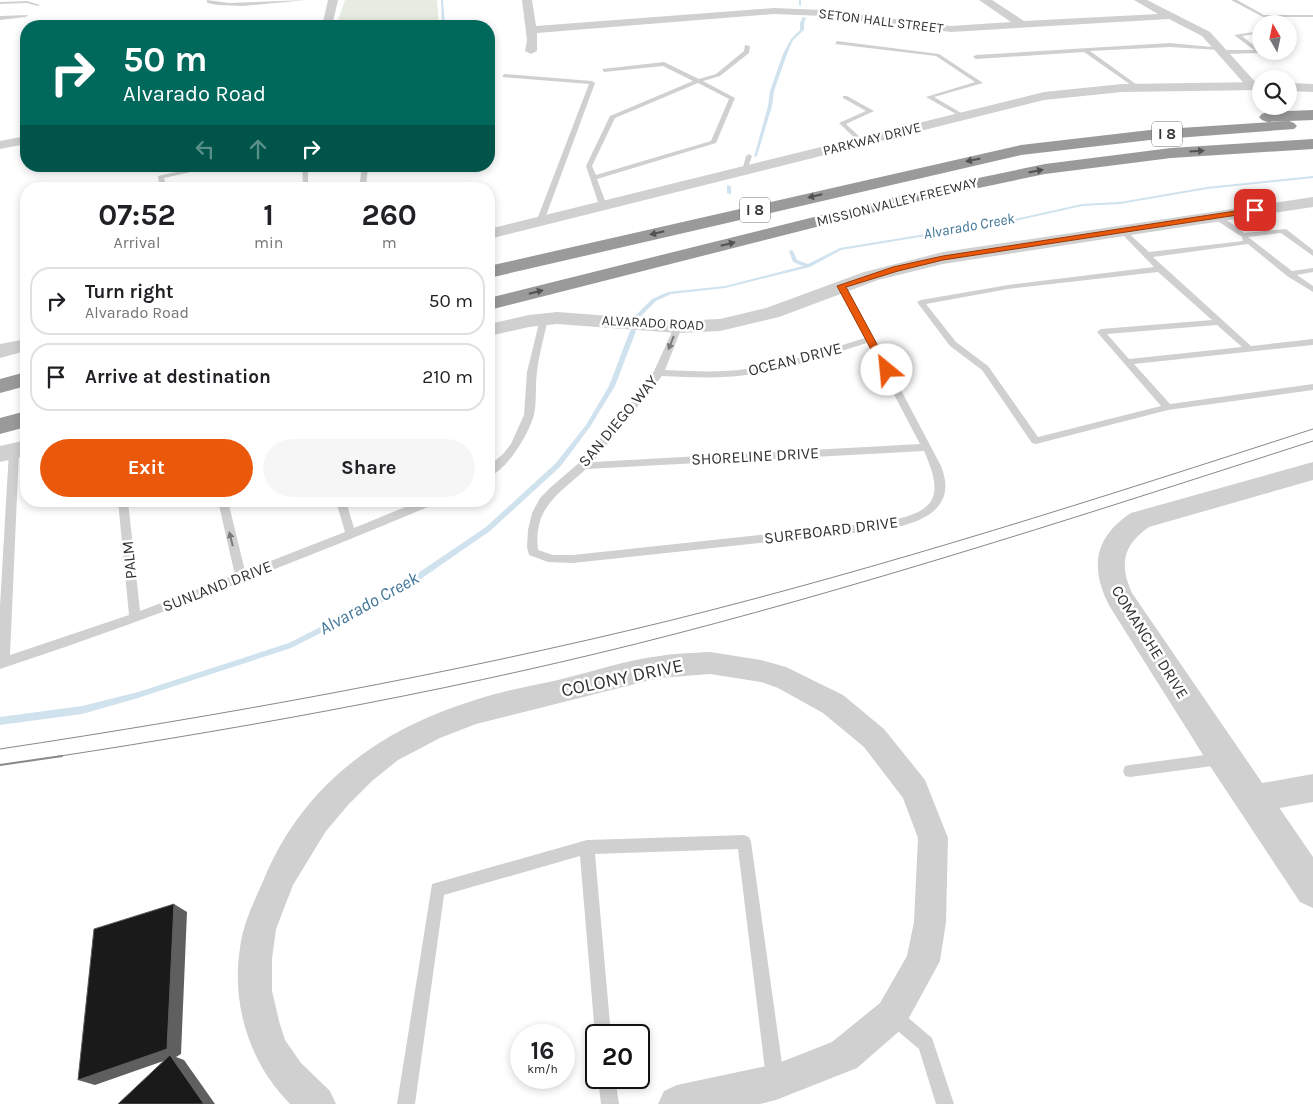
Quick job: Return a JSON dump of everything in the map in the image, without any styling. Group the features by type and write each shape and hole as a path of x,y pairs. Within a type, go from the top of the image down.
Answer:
{"highway":[{"path":"1021,150 1144,125 1313,115"},
{"name":"MISSION VALLEY FREEWAY","path":"495,271 888,178 1021,150 1213,130 1313,126"},
{"name":"MISSION VALLEY FREEWAY","path":"495,302 930,193 1045,169 1171,153 1313,144"},
{"path":"818,221 904,214 972,201"},
{"path":"0,386 20,381"},
{"path":"0,426 20,421"}],"street":[{"path":"328,20 333,0"},
{"path":"527,0 534,40 531,51"},
{"path":"732,0 743,12"},
{"path":"984,0 996,6 1023,26"},
{"path":"1140,0 1206,34 1252,81"},
{"name":"SETON HALL STREET","path":"531,30 774,11 823,13 951,29 1171,16"},
{"name":"PARKWAY DRIVE","path":"495,233 603,206 747,163 862,142 966,117 1006,104 1044,96 1138,88 1252,86"},
{"path":"1297,87 1313,88"},
{"path":"0,145 20,141"},
{"name":"ALVARADO ROAD","path":"495,329 544,319 575,318 678,327 720,325 756,318 842,286 896,269 943,258 1313,202"},
{"path":"0,352 20,347"},
{"name":"COMANCHE DRIVE","path":"1313,471 1140,520 1124,532 1111,553 1110,574 1120,599 1251,799 1313,889"},
{"name":"COLONY DRIVE","path":"317,1104 288,1076 272,1050 261,1021 255,991 255,959 259,929 265,910 295,850 315,820 338,794 388,751 430,729 475,712 659,667 710,663 736,666 786,679 810,690 833,704 874,738 914,790 933,838 930,922 923,961 892,1015 844,1056 776,1082 677,1104"},
{"path":"1251,799 1313,788"}],"lane":[{"path":"210,0 208,2 223,5 305,0"},
{"path":"1233,0 1263,16 1313,16"},
{"path":"0,3 27,2 38,5"},
{"path":"0,18 26,16"},
{"path":"976,57 1170,45 1259,52 1237,35 1252,33"},
{"path":"837,43 937,55 980,82 930,97 966,117"},
{"path":"1248,44 1252,43"},
{"path":"603,206 590,166 612,118 698,81 718,75 747,52 747,46"},
{"path":"1085,50 1138,88"},
{"path":"593,178 714,142 732,98 664,64 604,70"},
{"path":"504,76 592,82 540,222"},
{"path":"845,97 871,111 842,123 862,142"},
{"path":"162,182 160,177 185,172"},
{"path":"1216,216 1313,290"},
{"path":"1123,230 1160,269 1248,349"},
{"path":"1242,236 1282,231 1313,254"},
{"path":"1147,255 1250,242"},
{"path":"1160,269 1008,288 921,302 953,344 985,368 1036,441 1168,407 1313,387"},
{"path":"1290,274 1313,270"},
{"name":"SURFBOARD DRIVE","path":"541,557 554,560 573,559 896,524 929,509 940,496 941,486 938,473 927,447 842,286"},
{"path":"495,467 507,456 515,445 529,415 532,372 544,319"},
{"path":"1168,407 1101,332 1219,322"},
{"name":"SAN DIEGO WAY","path":"541,557 533,552 532,546 536,516 541,506 552,491 582,466 659,373 678,327"},
{"name":"OCEAN DRIVE","path":"659,373 704,375 746,372 785,364 870,339"},
{"path":"1127,362 1313,342"},
{"name":"SHORELINE DRIVE","path":"582,466 927,447"},
{"path":"2,663 13,451"},
{"name":"PALM","path":"124,507 135,618"},
{"path":"224,507 240,577"},
{"path":"343,507 351,535"},
{"name":"SUNLAND DRIVE","path":"2,663 135,618 351,535 417,507"},
{"path":"1130,772 1224,758"},
{"path":"406,1104 437,889 587,848 744,842 776,1082"},
{"path":"587,848 602,1024"},
{"path":"892,1015 926,1044 945,1104"},
{"path":"608,1089 610,1104"}],"shaded area":[{"path":"345,0 437,0 439,20 338,20"}],"building":[{"path":"174,904 167,1049 78,1080 94,929"},
{"path":"170,1055 204,1104 118,1104"}],"waterway":[{"path":"442,0 444,20"},
{"path":"800,0 800,5"},
{"path":"755,156 770,106 772,91 785,54 792,40 802,30 804,18"},
{"name":"Alvarado Creek","path":"808,266 840,249 1011,221 1082,205 1120,203 1207,188 1313,177"},
{"path":"729,186 729,193"},
{"path":"791,251 795,261 808,266"},
{"name":"Alvarado Creek","path":"638,316 654,300 670,293 725,287 808,266"},
{"name":"Alvarado Creek","path":"0,721 82,710 138,695 291,645 399,590 488,529 558,465 588,426 612,386 633,331"}],"tram line":[{"path":"0,749 252,708 502,659 668,621 912,555 1073,506 1313,429"},
{"path":"54,757 210,732 444,688 675,634 916,566 1313,441"},
{"path":"0,765 62,756"}],"route":[{"path":"887,370 842,286 896,269 943,258 1255,210"}]}
